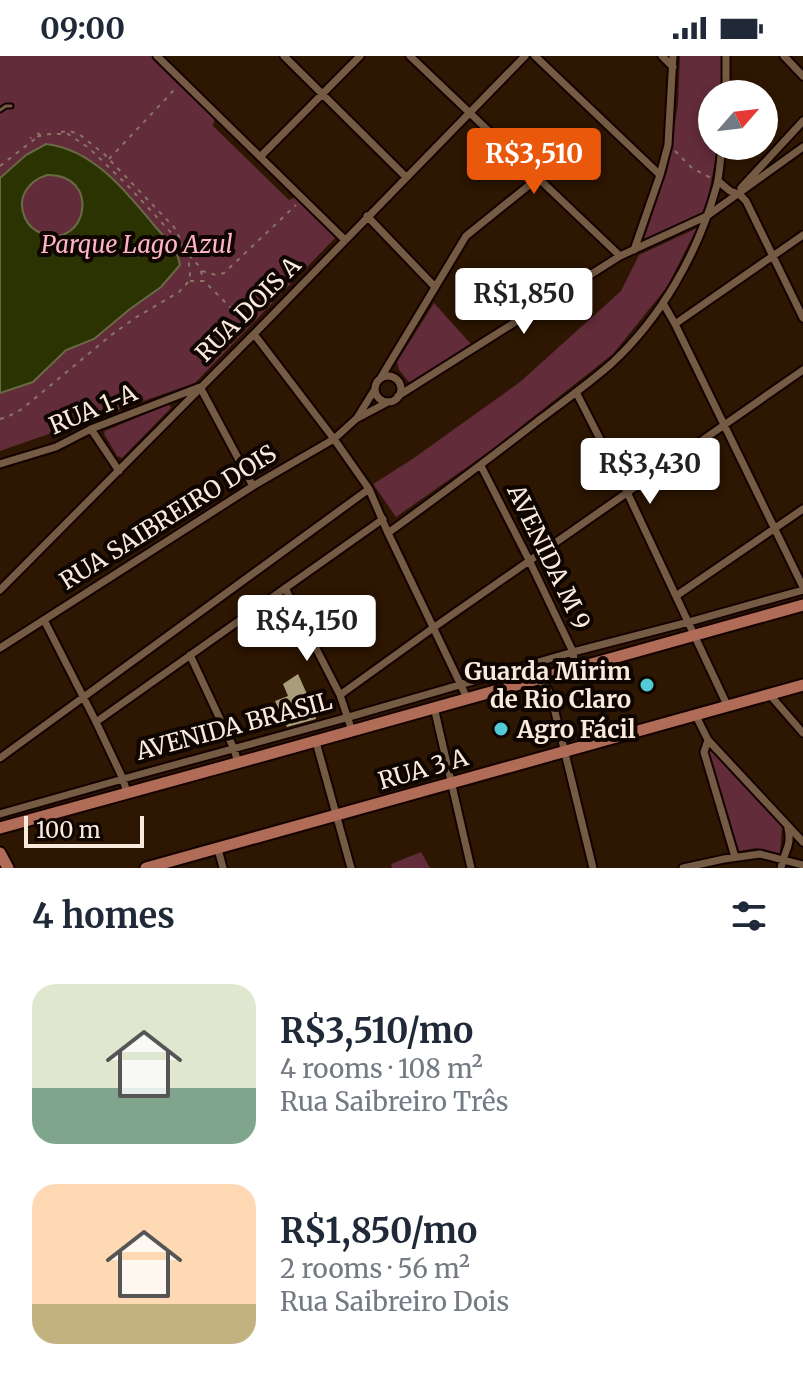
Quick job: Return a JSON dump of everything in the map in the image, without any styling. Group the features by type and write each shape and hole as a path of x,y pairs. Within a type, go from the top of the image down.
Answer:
{"main road":[{"name":"AVENIDA BRASIL","path":"0,828 803,605"},
{"name":"RUA 3 A","path":"146,868 803,685"},
{"path":"0,853 4,868"}],"street":[{"path":"157,56 344,239"},
{"path":"284,56 406,177"},
{"path":"260,157 360,56"},
{"path":"410,56 620,256"},
{"name":"RUA DOIS A","path":"0,590 525,56"},
{"path":"535,56 660,175"},
{"path":"662,56 673,67"},
{"path":"634,250 668,145 673,56"},
{"path":"726,56 726,80"},
{"path":"784,56 803,76"},
{"path":"738,193 803,121"},
{"path":"538,178 468,233 375,389 377,397 388,402 620,256 707,216 803,147"},
{"path":"388,533 576,392 612,362 640,332 663,303 696,247 718,181 720,160"},
{"path":"718,181 746,201 803,318"},
{"path":"367,216 435,287"},
{"path":"675,324 803,235"},
{"path":"663,303 803,589"},
{"path":"254,334 369,489 467,698"},
{"path":"340,695 803,370"},
{"path":"384,377 393,377 399,383 398,396"},
{"path":"200,387 253,486"},
{"name":"RUA 1-A","path":"0,464 56,447 91,429 200,387"},
{"name":"RUA SAIBREIRO DOIS","path":"356,419 375,389"},
{"path":"576,392 627,492 728,707"},
{"name":"RUA SAIBREIRO DOIS","path":"0,648 253,486 334,439 356,419 388,402"},
{"path":"91,429 119,471"},
{"name":"AVENIDA M 9","path":"481,466 573,652 575,668"},
{"path":"0,758 369,489"},
{"path":"676,596 803,509"},
{"path":"96,722 383,519"},
{"path":"285,588 340,695 352,731"},
{"name":"AVENIDA BRASIL","path":"0,814 803,589"},
{"path":"44,620 96,722 127,793"},
{"path":"190,655 238,763"},
{"path":"538,678 548,690 593,868"},
{"path":"770,695 803,733"},
{"path":"434,707 471,868"},
{"path":"696,716 708,740 803,842"},
{"path":"708,740 704,752 735,857"},
{"path":"316,742 351,868"},
{"path":"782,864 789,847 788,826"},
{"path":"218,849 223,868"},
{"path":"683,868 760,854 782,864 803,865"}],"lane":[{"path":"0,110 11,106"}],"path":[{"path":"109,159 182,81"},
{"path":"33,129 40,135"},
{"path":"0,419 22,409 110,336 179,292 189,281 188,254 174,227 109,159 79,134 69,131 30,138"},
{"path":"59,133 78,139 104,162 171,232 202,270 216,275 224,273 303,199"},
{"path":"0,166 40,135"},
{"path":"668,145 692,168 718,181"},
{"path":"202,270 204,281 241,318 250,318 263,304 276,311"},
{"path":"189,281 204,281"}],"green space":[{"name":"Parque Lago Azul","path":"0,56 153,56 215,117 213,126 289,200 296,197 337,236 195,383 0,451"},
{"path":"680,56 721,56 722,80 698,80 698,160 715,160 705,213 644,239 667,171 678,104"},
{"path":"697,228 667,287 613,354 490,451 396,517 373,484 520,382 621,291 639,255"},
{"path":"434,303 471,344 409,382 399,370 397,362"},
{"path":"169,404 171,408 122,458 117,456 105,431"},
{"path":"714,750 782,827 780,854 756,848 739,851 709,752"},
{"path":"421,852 430,868 392,868 391,864"}],"shaded area":[{"path":"46,144 63,147 93,163 119,185 170,242 180,265 161,287 94,339 66,350 33,382 0,393 0,178 26,155","holes":["47,175 64,178 76,186 82,197 78,222 70,231 58,236 43,234 26,221 23,197 29,186 40,178"]}],"building":[{"path":"298,674 316,719 287,727 275,701 288,696 283,684"}],"place":[{"name":"Guarda Mirim de Rio Claro","path":"647,685"},
{"name":"Agro Fácil","path":"501,729"}]}
